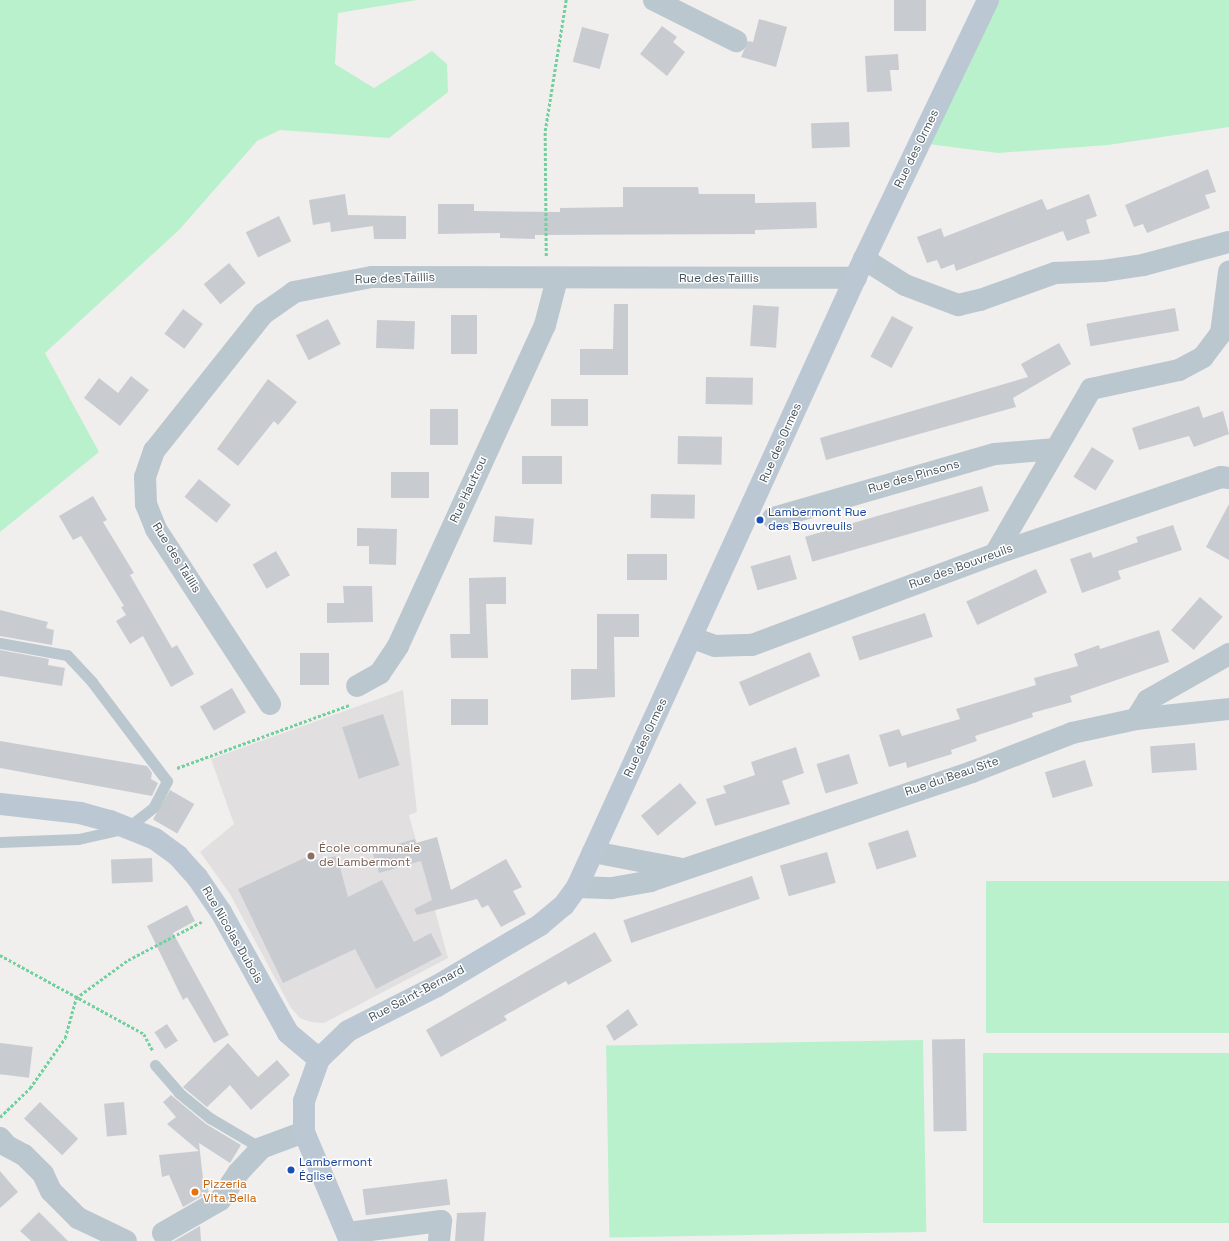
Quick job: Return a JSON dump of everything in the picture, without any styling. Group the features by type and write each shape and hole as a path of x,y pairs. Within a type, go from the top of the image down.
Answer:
{"street":[{"path":"654,0 736,41"},
{"name":"Rue des Ormes","path":"577,887 693,638 864,259 988,0"},
{"path":"864,259 905,285 958,305 980,300 1055,273 1103,271 1143,265 1229,242"},
{"path":"995,554 1091,389 1178,370 1203,357 1225,334 1229,272"},
{"name":"Rue des Taillis","path":"270,704 156,529 146,504 145,477 154,451 263,314 294,292 372,277 551,279 856,278"},
{"name":"Rue Hautrou","path":"357,686 380,673 398,646 545,325 551,279"},
{"name":"Rue des Pinsons","path":"773,518 995,454 1056,449"},
{"name":"Rue des Bouvreuils","path":"693,638 715,646 752,645 995,554 1221,477 1229,478"},
{"path":"1136,719 1148,700 1229,654"},
{"name":"Rue du Beau Site","path":"577,887 612,888 650,881 680,869 972,772 1072,733 1136,719 1229,709"},
{"name":"Rue Nicolas Dubois","path":"0,804 80,813 127,828 155,839 178,856 197,876 221,912 288,1033 319,1059"},
{"name":"Rue du Beau Site","path":"593,852 656,867 680,869"},
{"name":"Rue Saint-Bernard","path":"349,1237 304,1132 304,1101 319,1059 348,1031 436,986 540,925 564,905 577,887"},
{"path":"163,1233 220,1200 238,1173 261,1148 304,1132"},
{"path":"0,1138 7,1146 24,1155 43,1174 51,1191 78,1218 126,1241"},
{"path":"349,1237 441,1221 439,1241"}],"lane":[{"path":"0,643 67,655 92,682 167,780 154,807 127,828 78,839 0,842"},
{"path":"154,1065 179,1093 210,1118 261,1148"}],"path":[{"path":"551,279 545,131 566,0"},
{"path":"167,780 178,768 353,704 357,686"},
{"path":"0,1118 30,1088 65,1038 76,998 128,960 221,912"},
{"path":"0,955 144,1034 153,1052 154,1065"}],"shaded area":[{"name":"École communale de Lambermont","path":"403,690 417,812 409,815 448,958 324,1023 311,1022 300,1018 291,1008 230,894 200,852 234,824 211,759"}],"green space":[{"path":"0,0 417,0 338,13 335,64 374,88 432,51 447,64 448,92 389,138 280,130 257,141 179,230 45,353 99,452 0,532"},
{"path":"998,0 1229,0 1229,127 1108,145 998,153 928,144"},
{"path":"986,881 1229,881 1229,1033 986,1033"},
{"path":"923,1040 926,1232 609,1238 606,1046"},
{"path":"983,1053 1229,1053 1229,1223 983,1223"}],"building":[{"path":"894,0 926,0 926,31 894,31"},
{"path":"759,19 787,27 776,67 741,57 748,41 753,42"},
{"path":"662,26 677,37 673,42 685,52 667,76 640,54"},
{"path":"582,27 609,34 600,69 573,62"},
{"path":"898,54 899,70 890,70 892,91 867,92 865,56"},
{"path":"849,122 850,147 812,148 811,123"},
{"path":"1208,169 1216,192 1205,195 1210,208 1147,233 1143,224 1134,227 1125,205"},
{"path":"623,187 698,187 699,194 755,194 755,203 816,202 817,228 755,230 755,234 535,235 535,239 500,238 500,233 438,234 438,204 474,204 474,211 560,212 560,208 623,207"},
{"path":"345,194 348,215 406,216 406,239 374,239 373,226 331,232 330,222 313,225 309,200"},
{"path":"1089,194 1097,216 1086,220 1090,233 1067,241 1063,231 956,271 954,264 941,269 937,260 927,263 917,237 941,228 944,237 1042,199 1047,210"},
{"path":"279,216 291,241 258,257 246,232"},
{"path":"229,263 246,283 220,304 204,284"},
{"path":"614,304 628,304 628,375 580,375 580,349 613,349"},
{"path":"753,305 779,307 776,348 750,346"},
{"path":"1175,308 1179,331 1090,346 1086,324"},
{"path":"183,309 203,324 184,349 164,334"},
{"path":"451,315 477,315 477,354 451,354"},
{"path":"892,316 913,327 892,368 870,357"},
{"path":"328,319 341,344 309,360 296,335"},
{"path":"377,320 415,321 414,349 376,348"},
{"path":"1059,343 1071,364 1013,398 1016,407 826,460 820,438 1028,377 1021,364"},
{"path":"131,376 149,390 120,426 84,398 99,378 118,393"},
{"path":"706,377 753,378 753,405 706,404"},
{"path":"268,379 297,402 278,425 274,421 238,466 217,449"},
{"path":"551,399 588,399 588,426 551,426"},
{"path":"1199,406 1203,418 1223,411 1229,434 1194,447 1189,436 1139,450 1132,428"},
{"path":"430,409 458,409 458,445 430,445"},
{"path":"678,436 722,437 722,465 678,464"},
{"path":"1092,447 1114,461 1096,490 1073,477"},
{"path":"522,456 562,456 562,484 522,484"},
{"path":"391,472 429,472 429,498 391,498"},
{"path":"199,479 231,505 216,523 185,497"},
{"path":"982,486 989,511 812,562 805,537"},
{"path":"651,494 695,495 695,519 651,518"},
{"path":"93,496 107,520 103,522 134,573 130,575 172,648 177,645 194,674 171,687 143,636 130,644 116,621 126,615 121,607 124,606 81,536 73,540 59,516"},
{"path":"1229,504 1229,560 1206,547"},
{"path":"495,516 534,519 532,545 493,542"},
{"path":"1173,525 1182,550 1118,571 1121,579 1082,593 1070,559 1091,552 1093,558 1138,542 1136,537"},
{"path":"357,528 397,529 396,565 369,564 369,546 357,546"},
{"path":"276,551 290,575 267,589 253,564"},
{"path":"627,554 667,554 667,580 627,580"},
{"path":"790,555 797,579 757,590 751,566"},
{"path":"1036,569 1047,593 977,625 966,602"},
{"path":"506,577 506,604 486,604 488,658 451,658 450,634 470,634 469,578"},
{"path":"343,586 372,586 373,622 327,623 327,603 344,603"},
{"path":"1200,597 1223,617 1194,650 1171,630"},
{"path":"0,610 48,622 46,628 54,630 52,645 0,636"},
{"path":"925,613 933,637 859,661 852,637"},
{"path":"597,614 639,614 639,637 614,637 615,697 571,700 571,669 597,669"},
{"path":"1159,630 1169,662 1070,696 1072,702 1032,713 1033,717 975,736 977,741 951,750 952,754 907,768 906,762 889,767 879,735 899,729 902,736 960,719 956,709 1036,685 1034,678 1078,666 1074,654 1099,645 1100,649"},
{"path":"0,650 49,659 48,665 65,668 62,686 0,676"},
{"path":"810,652 820,676 749,706 739,682"},
{"path":"300,653 329,653 329,685 300,685"},
{"path":"232,688 246,712 214,731 200,706"},
{"path":"451,699 488,699 488,725 451,725"},
{"path":"383,714 400,765 359,779 342,727"},
{"path":"0,741 147,766 152,773 151,779 158,783 152,796 0,768"},
{"path":"1195,743 1197,770 1152,773 1150,746"},
{"path":"796,747 804,773 782,781 790,804 715,826 706,799 726,793 723,786 755,775 751,762"},
{"path":"849,754 858,784 826,794 816,764"},
{"path":"1085,760 1093,786 1053,798 1045,772"},
{"path":"680,783 697,803 658,836 641,816"},
{"path":"170,790 194,804 177,833 153,819"},
{"path":"908,830 917,857 877,870 868,843"},
{"path":"437,837 451,890 506,859 522,887 513,891 526,914 501,927 488,905 482,908 477,899 417,915 414,909 432,900 421,861 379,873 372,851 415,839 416,843"},
{"path":"827,852 836,883 789,896 780,866"},
{"path":"313,854 316,860 337,856 348,897 382,880 414,942 431,933 442,955 376,989 355,949 283,983 238,889"},
{"path":"152,858 153,882 112,883 111,859"},
{"path":"752,876 760,899 631,943 623,920"},
{"path":"187,905 195,921 173,933 229,1035 214,1043 187,997 183,1000 147,926"},
{"path":"595,932 612,961 568,985 566,981 504,1016 507,1020 441,1057 426,1030"},
{"path":"628,1009 638,1025 614,1041 606,1026"},
{"path":"167,1024 178,1041 165,1049 154,1032"},
{"path":"965,1039 967,1131 934,1132 932,1040"},
{"path":"0,1043 33,1047 29,1078 0,1074"},
{"path":"228,1043 258,1077 277,1060 290,1075 251,1110 230,1085 207,1107 183,1087"},
{"path":"171,1095 206,1124 241,1145 230,1163 199,1143 203,1179 209,1192 183,1207 169,1175 162,1177 159,1155 199,1151 167,1124 176,1117 163,1102"},
{"path":"40,1102 78,1139 62,1155 24,1119"},
{"path":"124,1102 127,1135 107,1137 104,1104"},
{"path":"0,1171 18,1192 0,1208"},
{"path":"447,1179 450,1205 366,1215 363,1189"},
{"path":"39,1212 68,1241 31,1241 20,1231"},
{"path":"486,1212 484,1241 455,1241 457,1213"},
{"path":"200,1226 201,1241 174,1241"}],"place":[{"name":"Lambermont Rue des Bouvreuils","path":"760,520"},
{"name":"École communale de Lambermont","path":"311,856"},
{"name":"Lambermont Église","path":"291,1170"},
{"name":"Pizzeria Vita Bella","path":"195,1192"}]}
